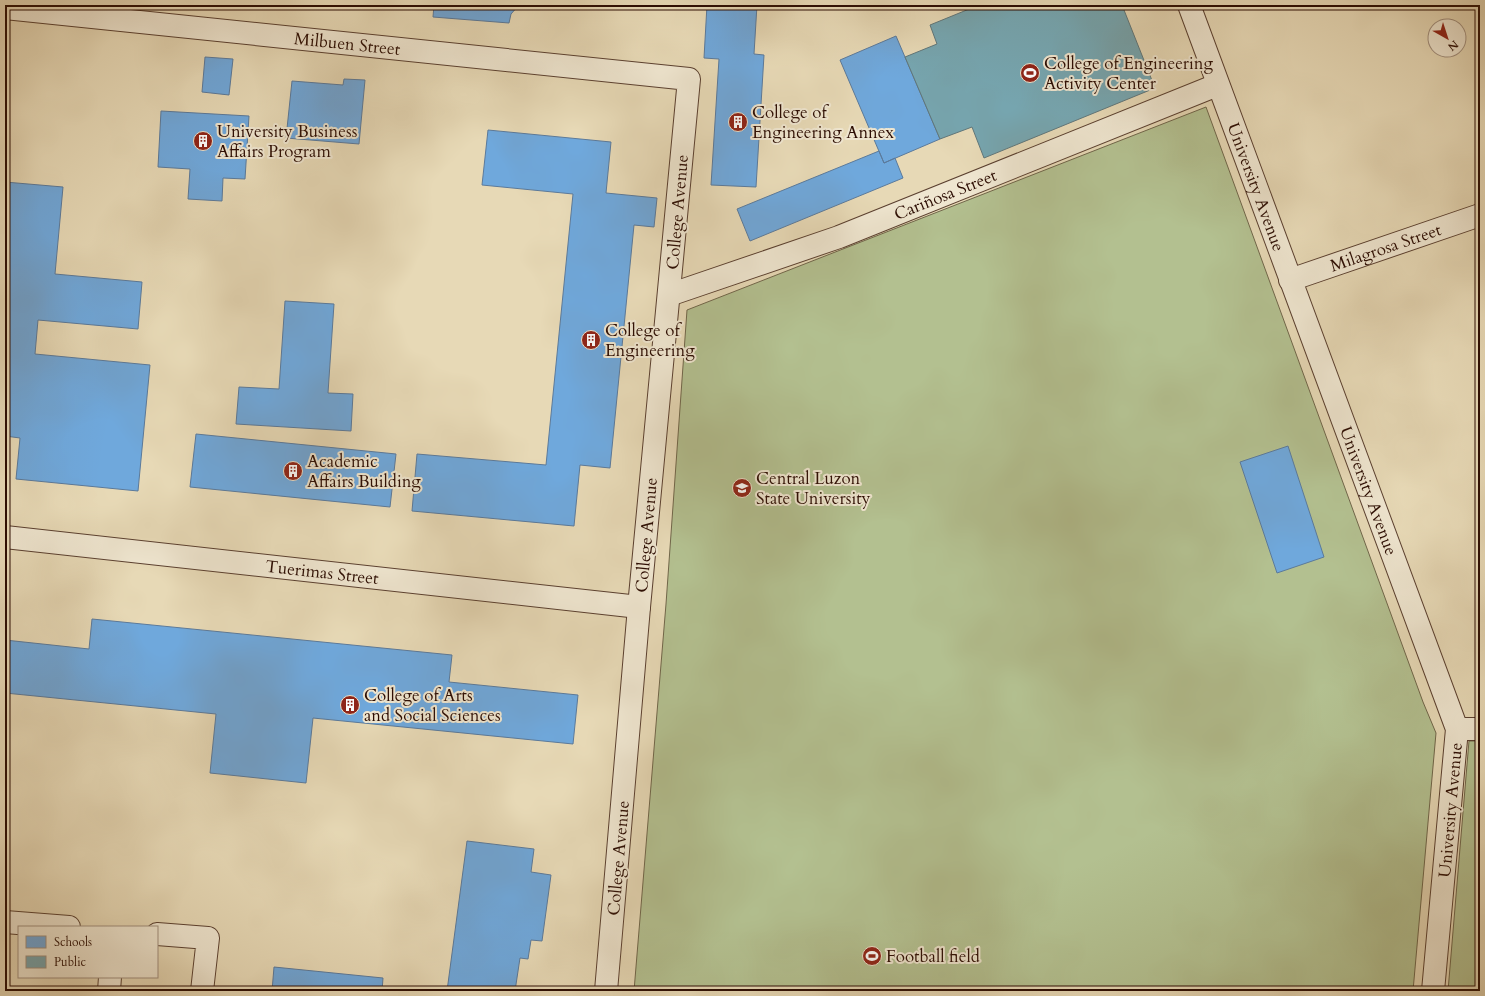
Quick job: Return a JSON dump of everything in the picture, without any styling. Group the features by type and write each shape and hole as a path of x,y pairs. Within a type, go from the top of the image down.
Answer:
{"street":[{"name":"University Avenue","path":"1189,5 1457,729 1433,991"},
{"name":"Milbuen Street","path":"5,8 689,79"},
{"name":"College Avenue","path":"606,991 689,79"},
{"name":"Cariñosa Street","path":"669,295 839,237 1218,85"},
{"name":"Milagrosa Street","path":"1290,280 1480,215"},
{"name":"Tuerimas Street","path":"5,537 640,607"},
{"path":"1457,729 1480,729"},
{"path":"5,922 56,926"},
{"path":"158,934 208,938 202,991"},
{"path":"109,991 110,978"}],"green space":[{"path":"1206,107 1423,702 1436,733 1413,991 634,991 666,604 687,310"},
{"path":"1469,741 1480,741 1480,991 1448,991"}],"building: Schools":[{"path":"434,5 519,5 511,14 509,23 433,17"},
{"name":"College of Engineering Annex","path":"707,5 757,5 754,54 764,55 756,187 711,185 719,59 704,58"},
{"path":"896,36 940,139 884,163 840,60"},
{"path":"205,57 233,59 229,95 202,92"},
{"path":"344,79 365,80 359,144 286,138 292,81 343,85"},
{"name":"University Business Affairs Program","path":"161,111 249,116 245,179 223,178 222,201 188,199 190,169 158,167"},
{"name":"College of Engineering","path":"488,130 611,142 606,193 657,198 654,227 634,225 610,468 580,465 574,526 412,511 417,454 546,465 573,194 482,185"},
{"path":"879,151 884,163 895,158 903,178 750,241 737,209"},
{"path":"5,182 63,187 55,274 142,282 138,329 38,320 35,354 150,365 138,491 16,479 20,438 5,436"},
{"path":"285,301 334,304 328,393 353,394 351,431 236,424 239,387 279,389"},
{"name":"Academic Affairs Building","path":"196,434 396,454 390,507 190,487"},
{"path":"1288,446 1324,557 1277,573 1240,462"},
{"name":"College of Arts and Social Sciences","path":"92,619 452,655 449,682 578,695 573,744 313,718 306,783 210,773 216,714 5,693 5,640 89,649"},
{"path":"467,841 534,849 531,872 551,875 542,941 531,940 528,959 520,958 515,991 447,991"},
{"path":"274,967 383,978 382,991 272,991"}],"building: Public":[{"name":"College of Engineering Activity Center","path":"979,5 1122,5 1155,88 984,158 972,127 940,139 905,57 937,44 930,25"}],"place":[{"name":"College of Engineering Activity Center","path":"1030,73"},
{"name":"College of Engineering Annex","path":"738,122"},
{"name":"University Business Affairs Program","path":"203,141"},
{"name":"College of Engineering","path":"591,340"},
{"name":"Academic Affairs Building","path":"293,471"},
{"name":"Central Luzon State University","path":"742,488"},
{"name":"College of Arts and Social Sciences","path":"350,705"},
{"name":"Football field","path":"872,956"}]}
